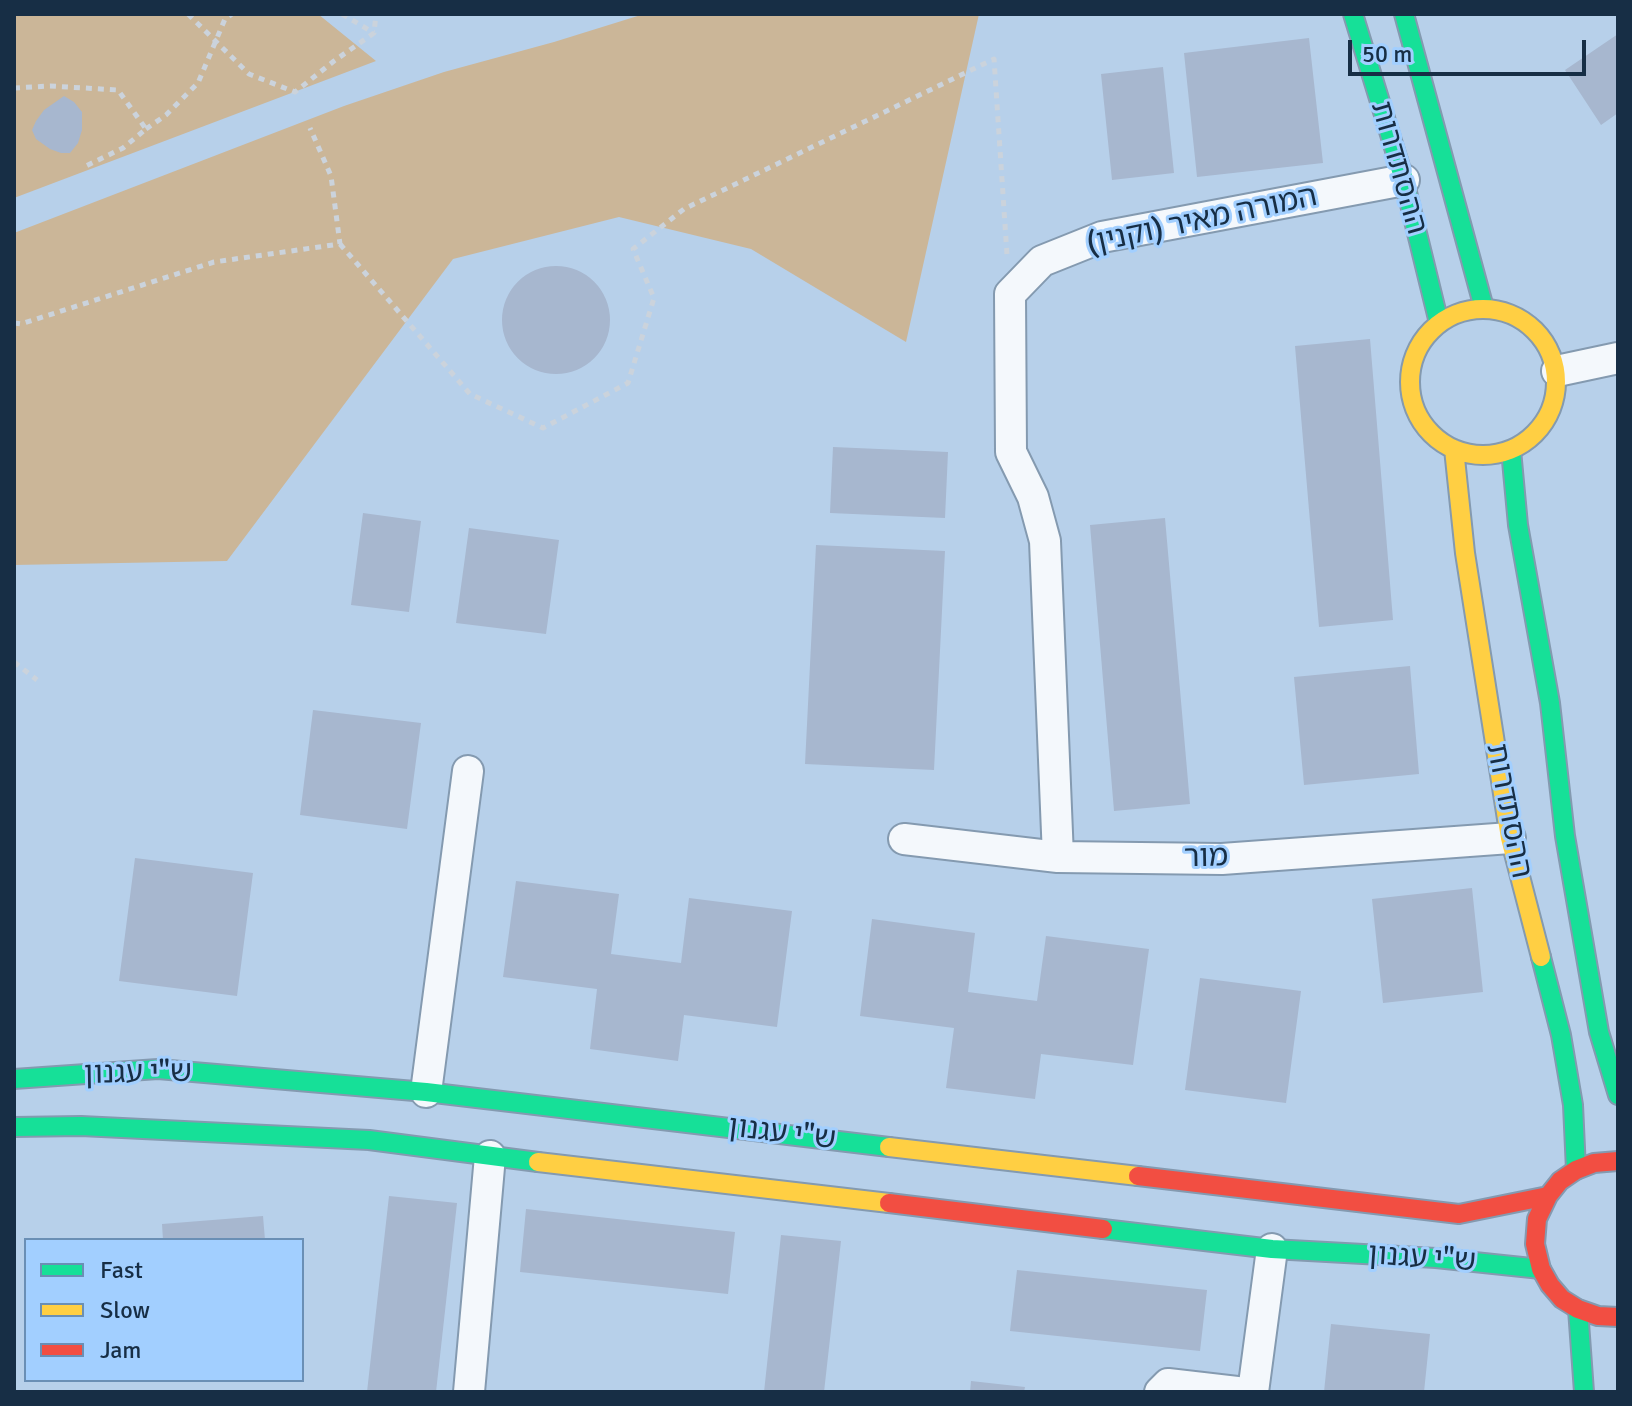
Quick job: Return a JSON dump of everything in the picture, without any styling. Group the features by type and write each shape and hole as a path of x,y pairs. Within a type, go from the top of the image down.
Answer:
{"street":[{"name":"ההסתדרות","path":"1353,14 1404,180 1439,323"},
{"name":"ההסתדרות","path":"1404,14 1484,308"},
{"name":"המורה מאיר (וקנין)","path":"1010,294 1042,261 1102,237 1404,180"},
{"path":"1010,294 1011,452 1033,497 1045,541 1058,857"},
{"path":"1484,308 1504,311 1523,319 1539,333 1557,371 1556,396 1547,419 1531,437 1511,450 1492,455 1472,455 1438,440 1424,426 1410,391 1410,372 1415,353 1439,323 1460,312 1484,308"},
{"path":"1557,371 1618,358"},
{"name":"ההסתדרות","path":"1454,449 1465,553 1510,838 1561,1035 1573,1105 1576,1170"},
{"name":"ההסתדרות","path":"1511,450 1518,525 1550,703 1565,836 1599,1032 1618,1095"},
{"path":"426,1092 468,771"},
{"name":"מור","path":"904,839 1058,857 1222,859 1510,838"},
{"name":"ש\"י עגנון","path":"14,1079 158,1069 426,1092 1459,1214 1548,1196"},
{"name":"ש\"י עגנון","path":"14,1127 81,1126 369,1140 1272,1249 1436,1258 1541,1269"},
{"path":"469,1392 490,1156"},
{"path":"1618,1161 1594,1163 1560,1181 1548,1196 1537,1219 1535,1244 1541,1269 1562,1299 1598,1316 1618,1317"},
{"path":"1253,1392 1272,1249"},
{"path":"1578,1309 1584,1392"},
{"path":"1160,1392 1168,1384 1237,1392"}],"path":[{"path":"188,14 249,74 295,92 374,33 376,14"},
{"path":"86,166 123,148 166,115 198,83 225,19 232,14"},
{"path":"342,14 374,33"},
{"path":"310,128 331,176 340,244 470,394 543,428 628,383 654,298 633,249 684,209 994,59 1010,294"},
{"path":"14,88 50,86 118,90 146,129"},
{"path":"16,325 214,262 340,244"},
{"path":"14,662 37,680"}],"shaded area":[{"path":"14,14 318,14 376,61 14,198"},
{"path":"644,14 979,14 906,342 751,249 619,217 453,259 227,561 14,565 14,233 344,106 444,72"}],"building":[{"path":"1618,34 1618,113 1601,125 1565,70"},
{"path":"1309,38 1323,163 1197,177 1184,53"},
{"path":"1163,67 1174,173 1112,180 1101,74"},
{"path":"64,96 82,112 82,130 78,143 70,153 50,149 36,139 32,130 44,110"},
{"path":"556,266 577,270 594,282 606,299 610,320 606,341 594,358 577,370 556,374 535,370 518,358 506,341 502,320 506,299 518,282 535,270"},
{"path":"1370,339 1393,620 1319,627 1295,346"},
{"path":"833,447 948,452 945,518 830,513"},
{"path":"363,513 421,521 409,612 351,605"},
{"path":"1165,518 1190,804 1114,811 1090,525"},
{"path":"469,528 559,540 546,634 456,623"},
{"path":"816,545 945,551 934,770 805,764"},
{"path":"1410,666 1419,774 1304,785 1294,677"},
{"path":"313,710 421,723 407,829 300,815"},
{"path":"135,858 253,873 237,996 119,981"},
{"path":"516,881 619,894 611,954 681,963 689,898 792,911 777,1027 684,1015 678,1061 590,1049 597,989 503,977"},
{"path":"1472,888 1483,992 1383,1003 1372,899"},
{"path":"872,919 975,933 968,992 1037,1001 1046,936 1149,949 1133,1065 1041,1054 1035,1099 946,1088 954,1028 860,1016"},
{"path":"1200,978 1301,991 1286,1103 1185,1090"},
{"path":"389,1196 457,1203 436,1392 367,1392"},
{"path":"526,1209 735,1232 728,1294 520,1272"},
{"path":"263,1216 265,1238 163,1238 162,1224"},
{"path":"781,1235 841,1241 824,1392 764,1392"},
{"path":"1017,1270 1207,1290 1200,1351 1010,1331"},
{"path":"1331,1324 1430,1334 1424,1392 1324,1392"},
{"path":"971,1381 1025,1387 1024,1392 970,1392"}],"traffic: fast":[{"path":"1353,14 1404,180 1439,323"},
{"path":"1404,14 1484,308"},
{"path":"1511,450 1518,525 1550,703 1565,836 1599,1032 1618,1095"},
{"path":"1541,957 1561,1035 1573,1105 1576,1170"},
{"path":"14,1079 158,1069 426,1092 889,1147"},
{"path":"14,1127 81,1126 369,1140 538,1162"},
{"path":"1103,1229 1272,1249 1436,1258 1541,1269"},
{"path":"1578,1309 1584,1392"}],"traffic: slow":[{"path":"1483,309 1511,314 1535,330 1551,354 1556,382 1551,410 1535,434 1511,450 1483,455 1455,450 1431,434 1415,410 1410,382 1415,354 1431,330 1455,314 1483,309"},
{"path":"1454,449 1465,553 1510,838 1541,957"},
{"path":"889,1147 1138,1176"},
{"path":"538,1162 889,1203"}],"traffic: jam":[{"path":"1618,1161 1594,1163 1560,1181 1548,1196 1537,1219 1535,1244 1541,1269 1562,1299 1598,1316 1618,1317"},
{"path":"1138,1176 1459,1214 1548,1196"},
{"path":"889,1203 1103,1229"}]}
